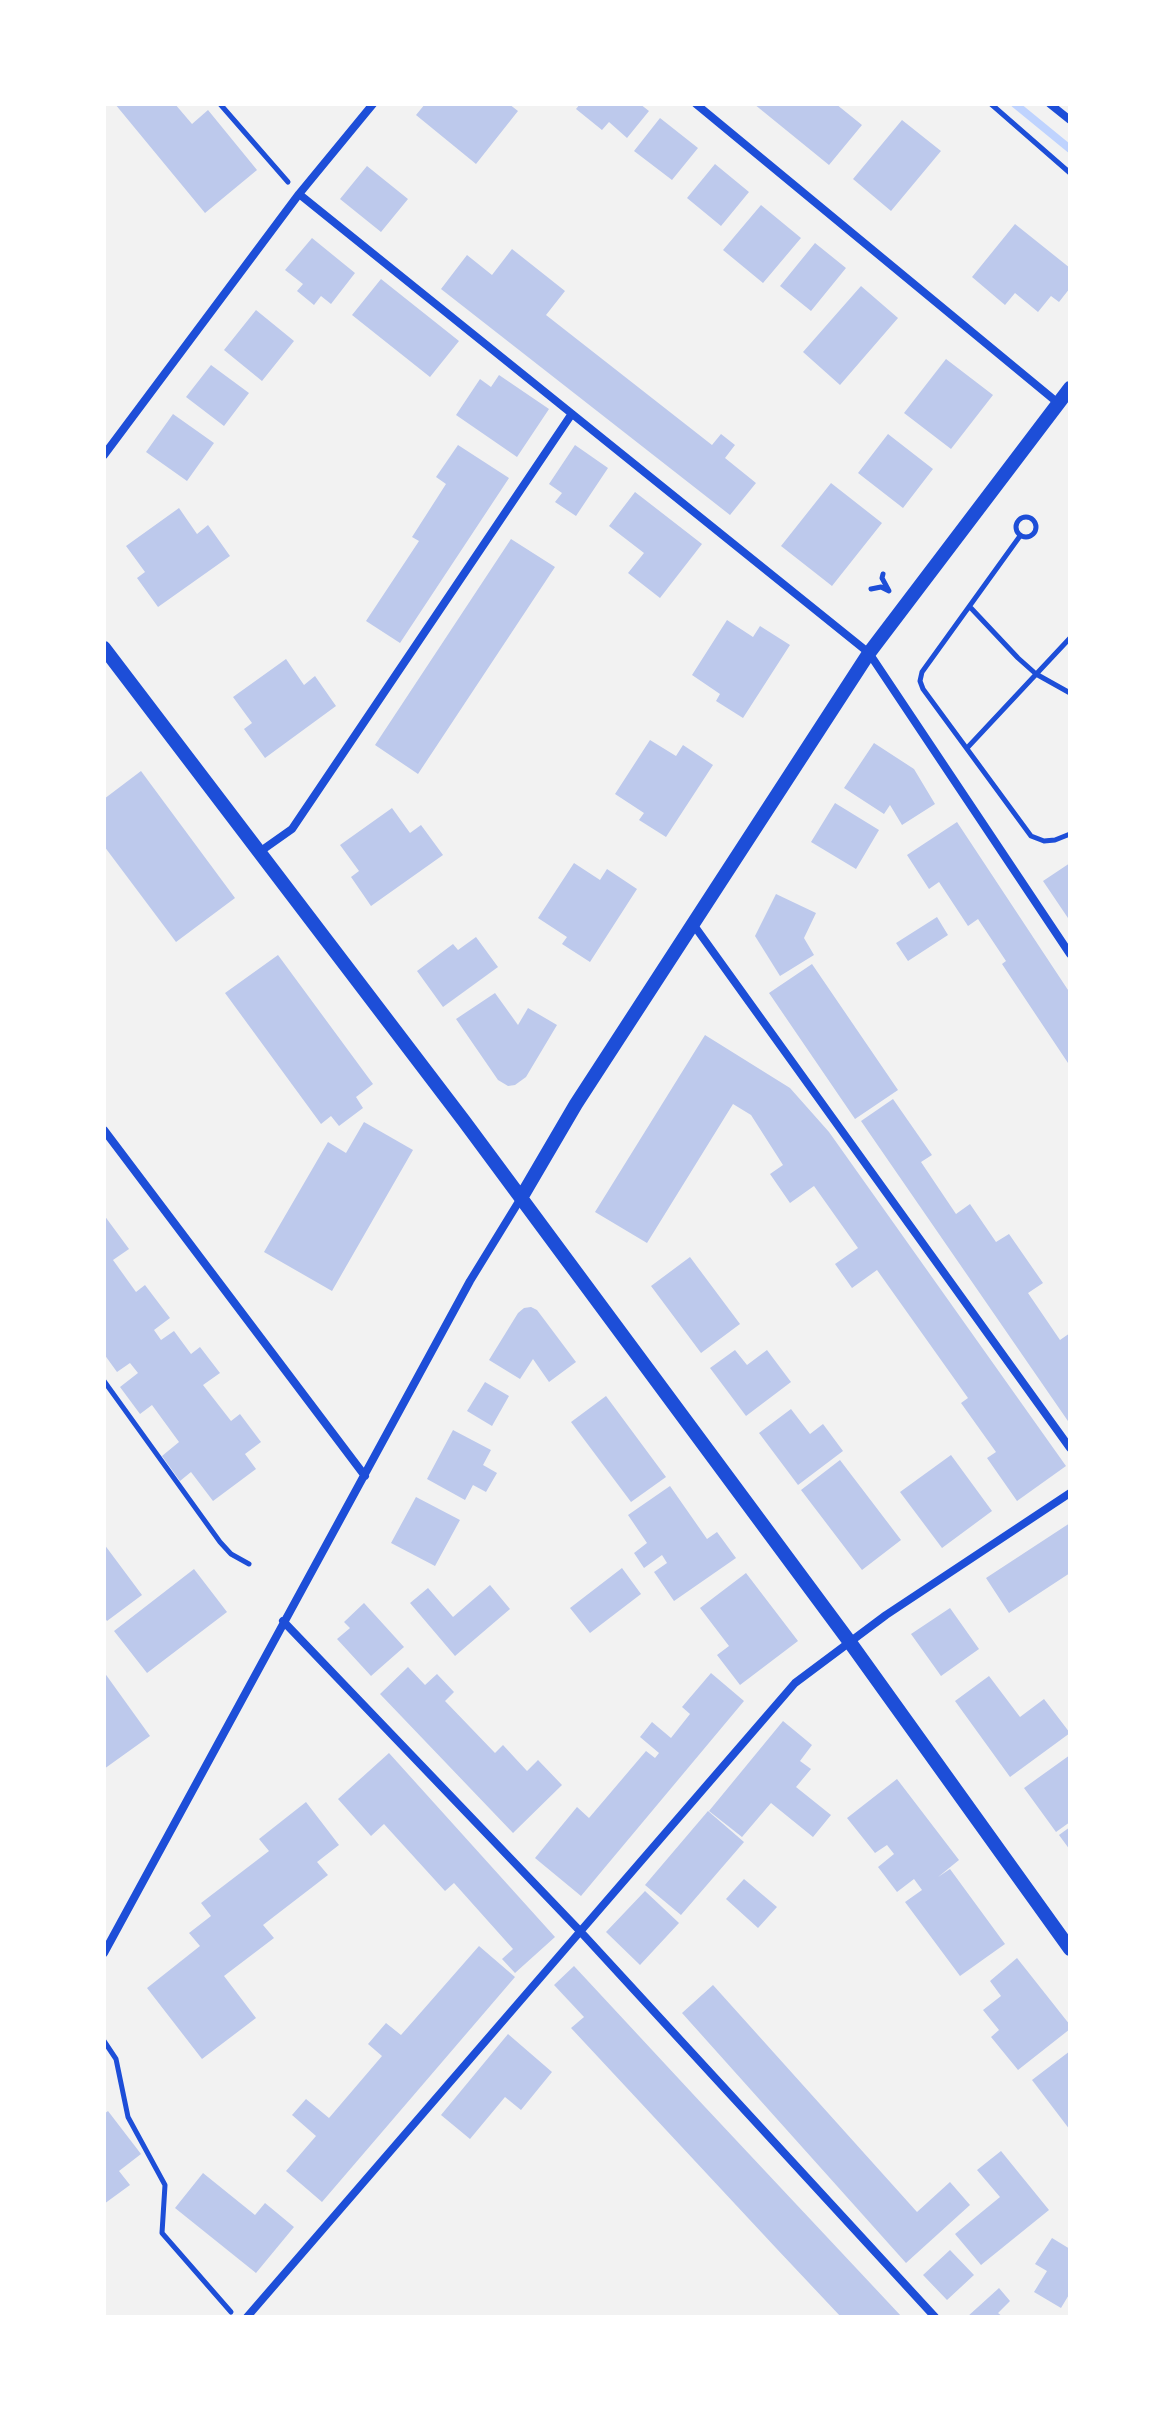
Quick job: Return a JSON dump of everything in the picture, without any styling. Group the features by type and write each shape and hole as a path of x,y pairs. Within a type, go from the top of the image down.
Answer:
{"street":[{"path":"104,455 299,194 373,104"},
{"path":"696,104 1058,403"},
{"path":"1050,104 1070,120"},
{"path":"299,194 869,653 1070,954"},
{"path":"104,1953 107,1939 470,1281 576,1104 869,653 1070,388"},
{"path":"258,853 292,829 571,415"},
{"path":"104,648 521,1198 849,1641 1070,1949"},
{"path":"693,924 1070,1448"},
{"path":"104,1130 365,1476"},
{"path":"247,2317 795,1683 849,1641 1070,1493"},
{"path":"283,1621 579,1930 935,2317"}],"path":[{"path":"220,104 299,194"},
{"path":"991,104 1070,173"},
{"path":"1028,517 1034,521 1034,534 1027,538 1020,536 1016,524 1021,518 1028,517"},
{"path":"1020,536 919,677 923,689 1031,836 1044,841 1070,834"},
{"path":"871,589 881,587 889,591 883,574"},
{"path":"970,607 1036,674 1070,693"},
{"path":"968,747 1070,638"},
{"path":"104,1381 220,1542 231,1554 249,1564"},
{"path":"104,2041 116,2059 128,2117 165,2185 162,2233 235,2317"}],"building":[{"path":"115,104 175,104 192,124 208,110 257,170 205,213"},
{"path":"425,104 509,104 518,111 476,164 416,115"},
{"path":"580,104 640,104 649,111 627,138 609,122 602,130 576,109"},
{"path":"754,104 836,104 862,125 829,165"},
{"path":"660,118 698,148 672,180 634,151"},
{"path":"902,120 941,151 891,211 853,179"},
{"path":"715,164 749,192 721,226 687,198"},
{"path":"367,166 408,199 381,232 340,199"},
{"path":"761,205 801,238 763,283 723,250"},
{"path":"1015,224 1070,268 1070,288 1059,302 1051,296 1038,312 1015,293 1005,305 972,277"},
{"path":"312,238 355,273 331,304 321,296 314,305 297,291 303,284 285,270"},
{"path":"815,243 846,268 811,311 780,286"},
{"path":"512,249 565,291 546,315 712,445 721,434 735,445 725,458 756,483 730,515 441,289 467,255 492,275"},
{"path":"381,279 459,341 430,377 352,315"},
{"path":"861,286 898,318 840,385 803,352"},
{"path":"256,310 294,341 262,381 224,350"},
{"path":"946,359 993,395 951,449 904,413"},
{"path":"211,365 249,393 224,426 186,397"},
{"path":"499,375 549,409 517,457 456,415 480,379 491,387"},
{"path":"173,414 214,443 187,481 146,452"},
{"path":"888,434 933,469 903,508 858,473"},
{"path":"458,445 509,478 400,643 366,621 419,541 412,537 446,484 436,477"},
{"path":"575,445 608,468 576,516 555,502 562,493 549,484"},
{"path":"831,483 882,523 832,586 781,546"},
{"path":"635,492 702,544 660,598 628,573 644,553 609,526"},
{"path":"179,508 197,534 208,525 230,556 158,607 137,578 145,572 126,546"},
{"path":"511,539 555,567 418,774 375,745"},
{"path":"727,620 753,637 760,626 790,645 743,718 716,701 720,694 692,675"},
{"path":"286,659 304,685 315,676 336,706 265,758 244,729 252,723 233,697"},
{"path":"650,740 676,756 683,745 713,765 666,837 639,820 644,813 615,794"},
{"path":"874,743 914,769 935,804 902,825 890,805 884,814 844,788"},
{"path":"141,771 235,898 176,942 104,846 104,799"},
{"path":"835,803 879,830 856,869 811,842"},
{"path":"392,808 410,833 421,825 443,855 371,906 351,877 359,871 340,845"},
{"path":"957,822 1070,993 1070,1066 1002,964 1006,961 978,919 968,926 939,882 929,889 907,855"},
{"path":"574,863 600,880 607,869 637,889 590,962 562,944 567,937 538,918"},
{"path":"1070,863 1070,921 1043,881"},
{"path":"776,894 816,913 804,938 814,955 780,976 755,936"},
{"path":"937,917 948,935 908,961 896,943"},
{"path":"476,937 498,967 443,1007 417,971 453,944 458,950"},
{"path":"278,955 373,1084 356,1097 363,1108 339,1126 331,1116 321,1124 225,993"},
{"path":"812,964 898,1090 855,1119 769,993"},
{"path":"495,993 518,1025 528,1008 557,1025 526,1077 515,1085 508,1086 498,1080 456,1019"},
{"path":"705,1035 790,1088 829,1132 1066,1466 1017,1501 987,1458 996,1452 961,1403 968,1398 877,1270 852,1288 835,1264 858,1248 814,1186 790,1203 770,1174 783,1165 751,1115 733,1104 647,1243 595,1212"},
{"path":"893,1099 932,1155 921,1162 956,1214 970,1204 996,1242 1009,1234 1043,1283 1028,1293 1060,1340 1070,1333 1070,1424 861,1121"},
{"path":"364,1122 413,1150 332,1291 264,1252 328,1142 346,1153"},
{"path":"104,1215 129,1249 113,1260 136,1292 145,1285 170,1318 154,1330 161,1340 174,1331 191,1354 200,1347 220,1373 203,1385 231,1421 240,1414 261,1442 245,1454 256,1469 213,1501 191,1472 180,1481 162,1456 179,1442 152,1405 140,1414 120,1387 138,1373 130,1363 117,1372 104,1354"},
{"path":"690,1257 740,1324 701,1353 651,1286"},
{"path":"531,1307 537,1310 576,1362 549,1382 533,1359 520,1379 489,1360 518,1313"},
{"path":"735,1350 747,1365 767,1350 791,1382 746,1416 710,1368"},
{"path":"485,1382 509,1396 492,1426 467,1411"},
{"path":"606,1396 666,1477 631,1502 571,1422"},
{"path":"791,1409 810,1434 823,1424 843,1451 798,1485 759,1433"},
{"path":"453,1430 491,1450 483,1465 497,1473 486,1492 473,1485 465,1500 427,1479"},
{"path":"951,1455 992,1511 942,1548 900,1492"},
{"path":"840,1460 901,1540 862,1570 801,1490"},
{"path":"670,1486 707,1539 717,1532 736,1558 674,1601 654,1572 667,1563 662,1555 644,1568 634,1553 647,1543 628,1515"},
{"path":"416,1497 460,1520 435,1566 391,1543"},
{"path":"1070,1523 1070,1573 1009,1613 986,1578"},
{"path":"104,1544 142,1595 107,1621 104,1617"},
{"path":"622,1568 641,1594 590,1633 570,1608"},
{"path":"194,1569 227,1612 147,1673 114,1631"},
{"path":"746,1573 798,1641 740,1685 717,1655 729,1646 700,1608"},
{"path":"490,1585 510,1609 455,1656 410,1603 428,1588 453,1617"},
{"path":"364,1603 404,1647 371,1676 337,1639 350,1628 344,1622"},
{"path":"950,1608 979,1649 941,1676 911,1634"},
{"path":"408,1667 425,1685 437,1674 454,1692 445,1701 495,1753 503,1745 527,1771 538,1760 562,1785 513,1833 380,1694"},
{"path":"104,1672 150,1736 104,1769"},
{"path":"711,1673 744,1701 581,1896 535,1858 577,1807 589,1818 646,1751 655,1758 659,1753 640,1737 652,1722 671,1738 690,1714 682,1707"},
{"path":"989,1676 1020,1717 1044,1699 1070,1733 1010,1777 955,1701"},
{"path":"783,1721 812,1745 800,1761 811,1769 796,1787 831,1815 813,1837 771,1803 742,1837 709,1811"},
{"path":"389,1753 555,1937 515,1973 502,1959 513,1949 454,1883 445,1891 384,1824 371,1836 338,1799"},
{"path":"1070,1755 1070,1822 1056,1832 1024,1788"},
{"path":"897,1779 959,1860 938,1877 950,1869 1005,1944 960,1976 905,1902 922,1890 914,1879 897,1892 878,1867 894,1854 887,1845 875,1853 847,1818"},
{"path":"306,1802 339,1845 317,1862 328,1875 263,1925 274,1938 224,1976 256,2018 202,2059 147,1988 200,1946 189,1933 211,1916 201,1903 269,1851 259,1839"},
{"path":"708,1811 744,1842 681,1915 645,1885"},
{"path":"1070,1827 1070,1850 1059,1835"},
{"path":"744,1879 777,1907 758,1928 726,1899"},
{"path":"645,1891 679,1923 640,1965 606,1932"},
{"path":"479,1946 515,1977 322,2202 286,2171 316,2136 292,2115 306,2099 329,2118 382,2056 368,2044 386,2023 401,2035"},
{"path":"1017,1958 1070,2025 1070,2029 1018,2070 991,2037 999,2030 983,2010 1001,1996 990,1981"},
{"path":"574,1966 902,2317 841,2317 776,2248 571,2028 584,2017 554,1985"},
{"path":"713,1985 917,2212 950,2182 970,2205 906,2263 682,2013"},
{"path":"508,2034 552,2072 521,2110 505,2097 470,2139 441,2115"},
{"path":"1070,2051 1070,2130 1032,2080"},
{"path":"108,2111 141,2154 119,2171 130,2185 104,2204 104,2114"},
{"path":"1001,2151 1049,2210 981,2265 955,2234 1000,2197 977,2170"},
{"path":"203,2173 255,2215 265,2203 294,2227 256,2273 175,2208"},
{"path":"1052,2238 1070,2249 1070,2293 1061,2308 1034,2292 1047,2271 1035,2264"},
{"path":"950,2250 974,2275 947,2300 923,2275"},
{"path":"999,2288 1010,2301 998,2313 1003,2317 967,2317"}],"waterway":[{"path":"1015,104 1070,149"}]}
